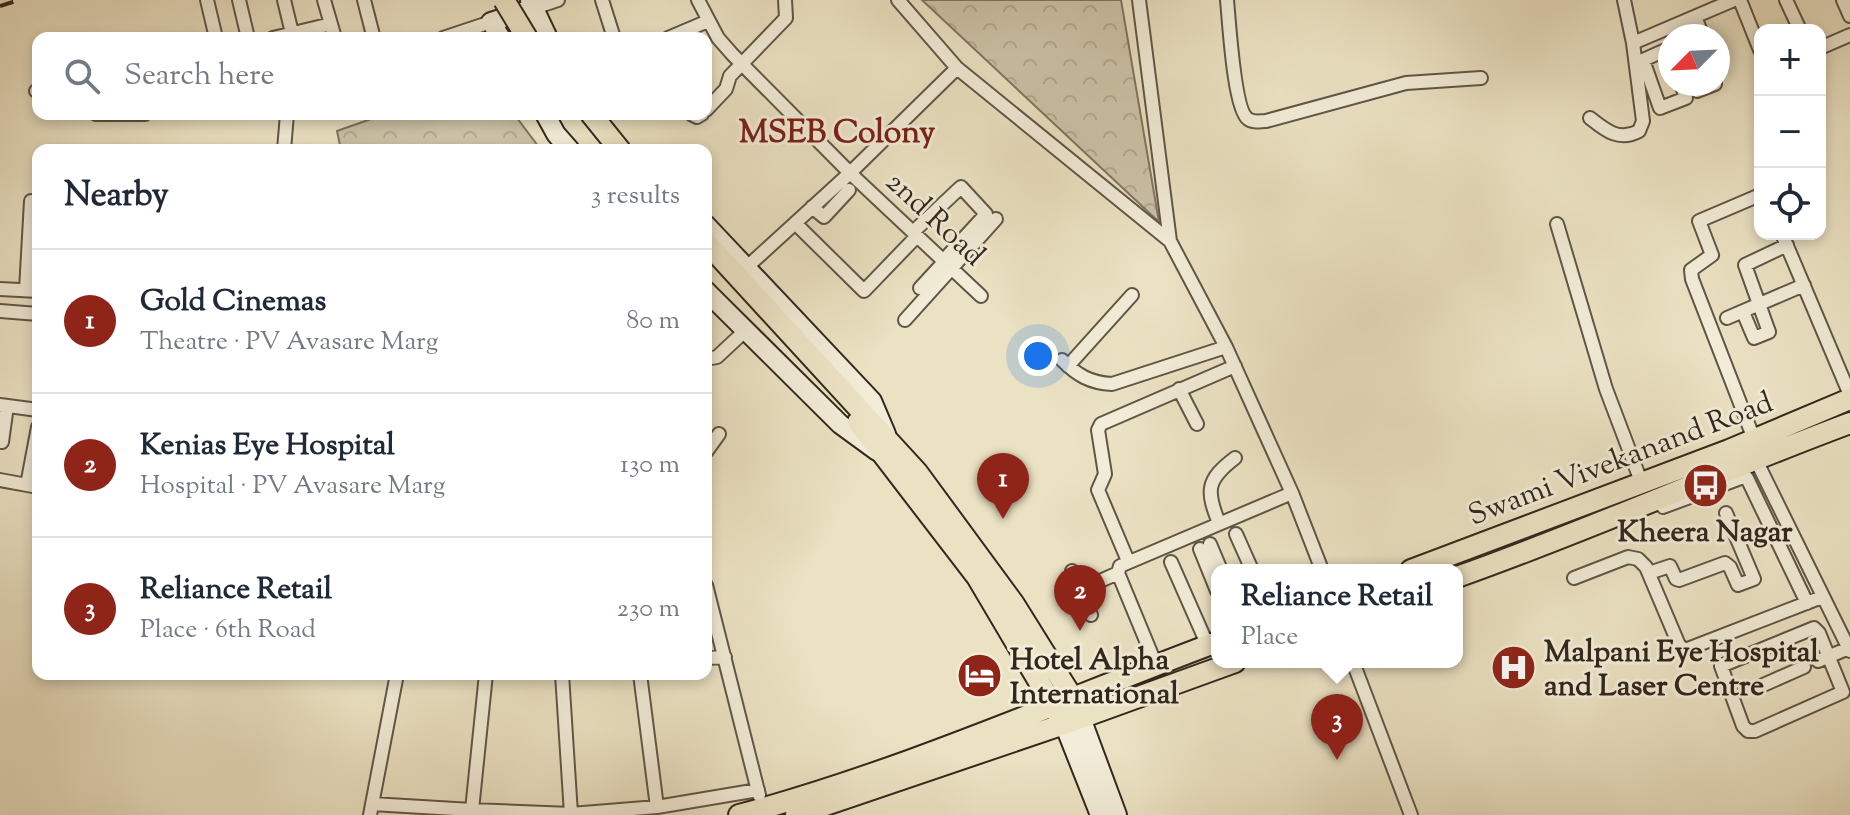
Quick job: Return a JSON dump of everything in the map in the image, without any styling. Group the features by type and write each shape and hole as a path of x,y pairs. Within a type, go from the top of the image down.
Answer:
{"main road":[{"path":"504,0 523,32"},
{"path":"527,3 536,32"},
{"path":"581,120 599,144"},
{"path":"596,120 615,144"},
{"path":"712,249 962,546 977,577 1063,701 1073,721"},
{"path":"712,263 879,444"},
{"name":"Swami Vivekanand Road","path":"1463,575 1535,550 1744,455 1850,397"},
{"name":"Swami Vivekanand Road","path":"1427,564 1642,484 1850,423"},
{"path":"983,742 1063,701 1208,645"},
{"path":"796,815 983,742 1073,721 1219,668"},
{"path":"739,815 761,805 923,763"}],"street":[{"path":"207,0 215,32"},
{"path":"239,0 247,32"},
{"path":"284,0 292,32"},
{"path":"324,0 333,32"},
{"path":"364,0 372,32"},
{"path":"496,30 527,3 558,0"},
{"path":"602,0 612,32"},
{"name":"2nd Road","path":"698,0 718,38 743,65 850,173 981,296"},
{"path":"712,104 726,89 730,76 786,18 785,0"},
{"path":"898,0 957,68 1170,241"},
{"path":"1139,0 1170,241 1235,366 1292,493 1320,564"},
{"path":"1227,0 1237,92 1244,116 1251,121 1266,121 1406,83 1481,78"},
{"path":"1590,118 1613,134 1633,134 1642,127 1633,43 1624,0"},
{"path":"1678,24 1737,0 1754,37"},
{"path":"1843,0 1850,16"},
{"path":"1788,1 1798,24"},
{"path":"527,3 544,32"},
{"path":"1695,17 1698,24"},
{"path":"682,32 708,21"},
{"path":"296,32 331,24"},
{"path":"1633,43 1658,32"},
{"path":"1826,45 1850,35"},
{"path":"1658,55 1643,60 1660,108 1685,96"},
{"path":"747,267 850,173 957,68"},
{"path":"284,144 286,120"},
{"path":"548,120 565,144"},
{"path":"604,120 626,144"},
{"path":"869,297 961,187 986,214 905,320"},
{"path":"812,207 824,217 849,190"},
{"path":"1685,227 1754,198"},
{"path":"0,289 32,291 31,201"},
{"path":"920,288 996,219"},
{"path":"1699,221 1712,255 1691,270 1692,279 1750,480 1807,603"},
{"path":"795,223 865,291 920,236"},
{"path":"1557,224 1606,389 1642,484"},
{"path":"712,231 872,401 879,444"},
{"path":"1743,312 1754,338 1770,330 1745,263 1782,240"},
{"path":"1784,240 1850,397"},
{"path":"1727,318 1804,285"},
{"path":"1132,295 1065,363 1093,383 1112,384 1226,347"},
{"path":"712,297 840,424 879,444"},
{"path":"0,311 32,314"},
{"path":"712,358 717,357 746,330"},
{"path":"1128,561 1098,490 1105,474 1098,430 1106,419 1235,366"},
{"path":"1179,389 1197,424"},
{"path":"2,442 4,405 32,409"},
{"path":"712,444 719,434"},
{"path":"1564,545 1744,455"},
{"path":"1744,455 1849,649 1824,659"},
{"path":"1219,523 1209,499 1210,490 1218,471 1235,458"},
{"path":"0,480 32,486"},
{"path":"1156,665 1118,573 1120,566 1292,493"},
{"path":"1649,573 1670,566 1679,580 1725,563 1738,585 1754,579 1726,513"},
{"path":"1236,534 1249,564"},
{"path":"1211,568 1205,546 1217,564"},
{"path":"1574,578 1628,557 1643,562 1679,645 1685,650 1822,597"},
{"path":"1168,563 1208,645"},
{"path":"1072,571 1091,615"},
{"path":"1080,590 1118,573"},
{"path":"396,680 371,810 571,814 657,807 761,805 712,608"},
{"path":"1811,628 1819,633 1824,659 1842,686 1841,694 1755,731 1746,729 1721,669 1723,665 1811,628"},
{"path":"712,658 725,657"},
{"path":"1761,686 1804,667"},
{"path":"1355,668 1411,815"},
{"path":"472,810 485,680"},
{"path":"562,680 571,814"},
{"path":"641,680 657,807"},
{"path":"1073,721 1100,815"},
{"path":"1073,721 1117,815"}],"green space":[{"path":"922,0 1121,0 1159,222"},
{"path":"368,120 518,120 536,144 340,144 337,131"}],"railway":[{"path":"0,6 19,0"}],"place":[{"name":"Kheera Nagar","path":"1705,485"},
{"name":"Gold Cinemas","path":"1003,519"},
{"name":"Kenias Eye Hospital","path":"1080,631"},
{"name":"Malpani Eye Hospital and Laser Centre","path":"1513,668"},
{"name":"Hotel Alpha International","path":"979,676"},
{"name":"Reliance Retail","path":"1337,760"}],"district":[{"name":"MSEB Colony","path":"837,131"}]}
